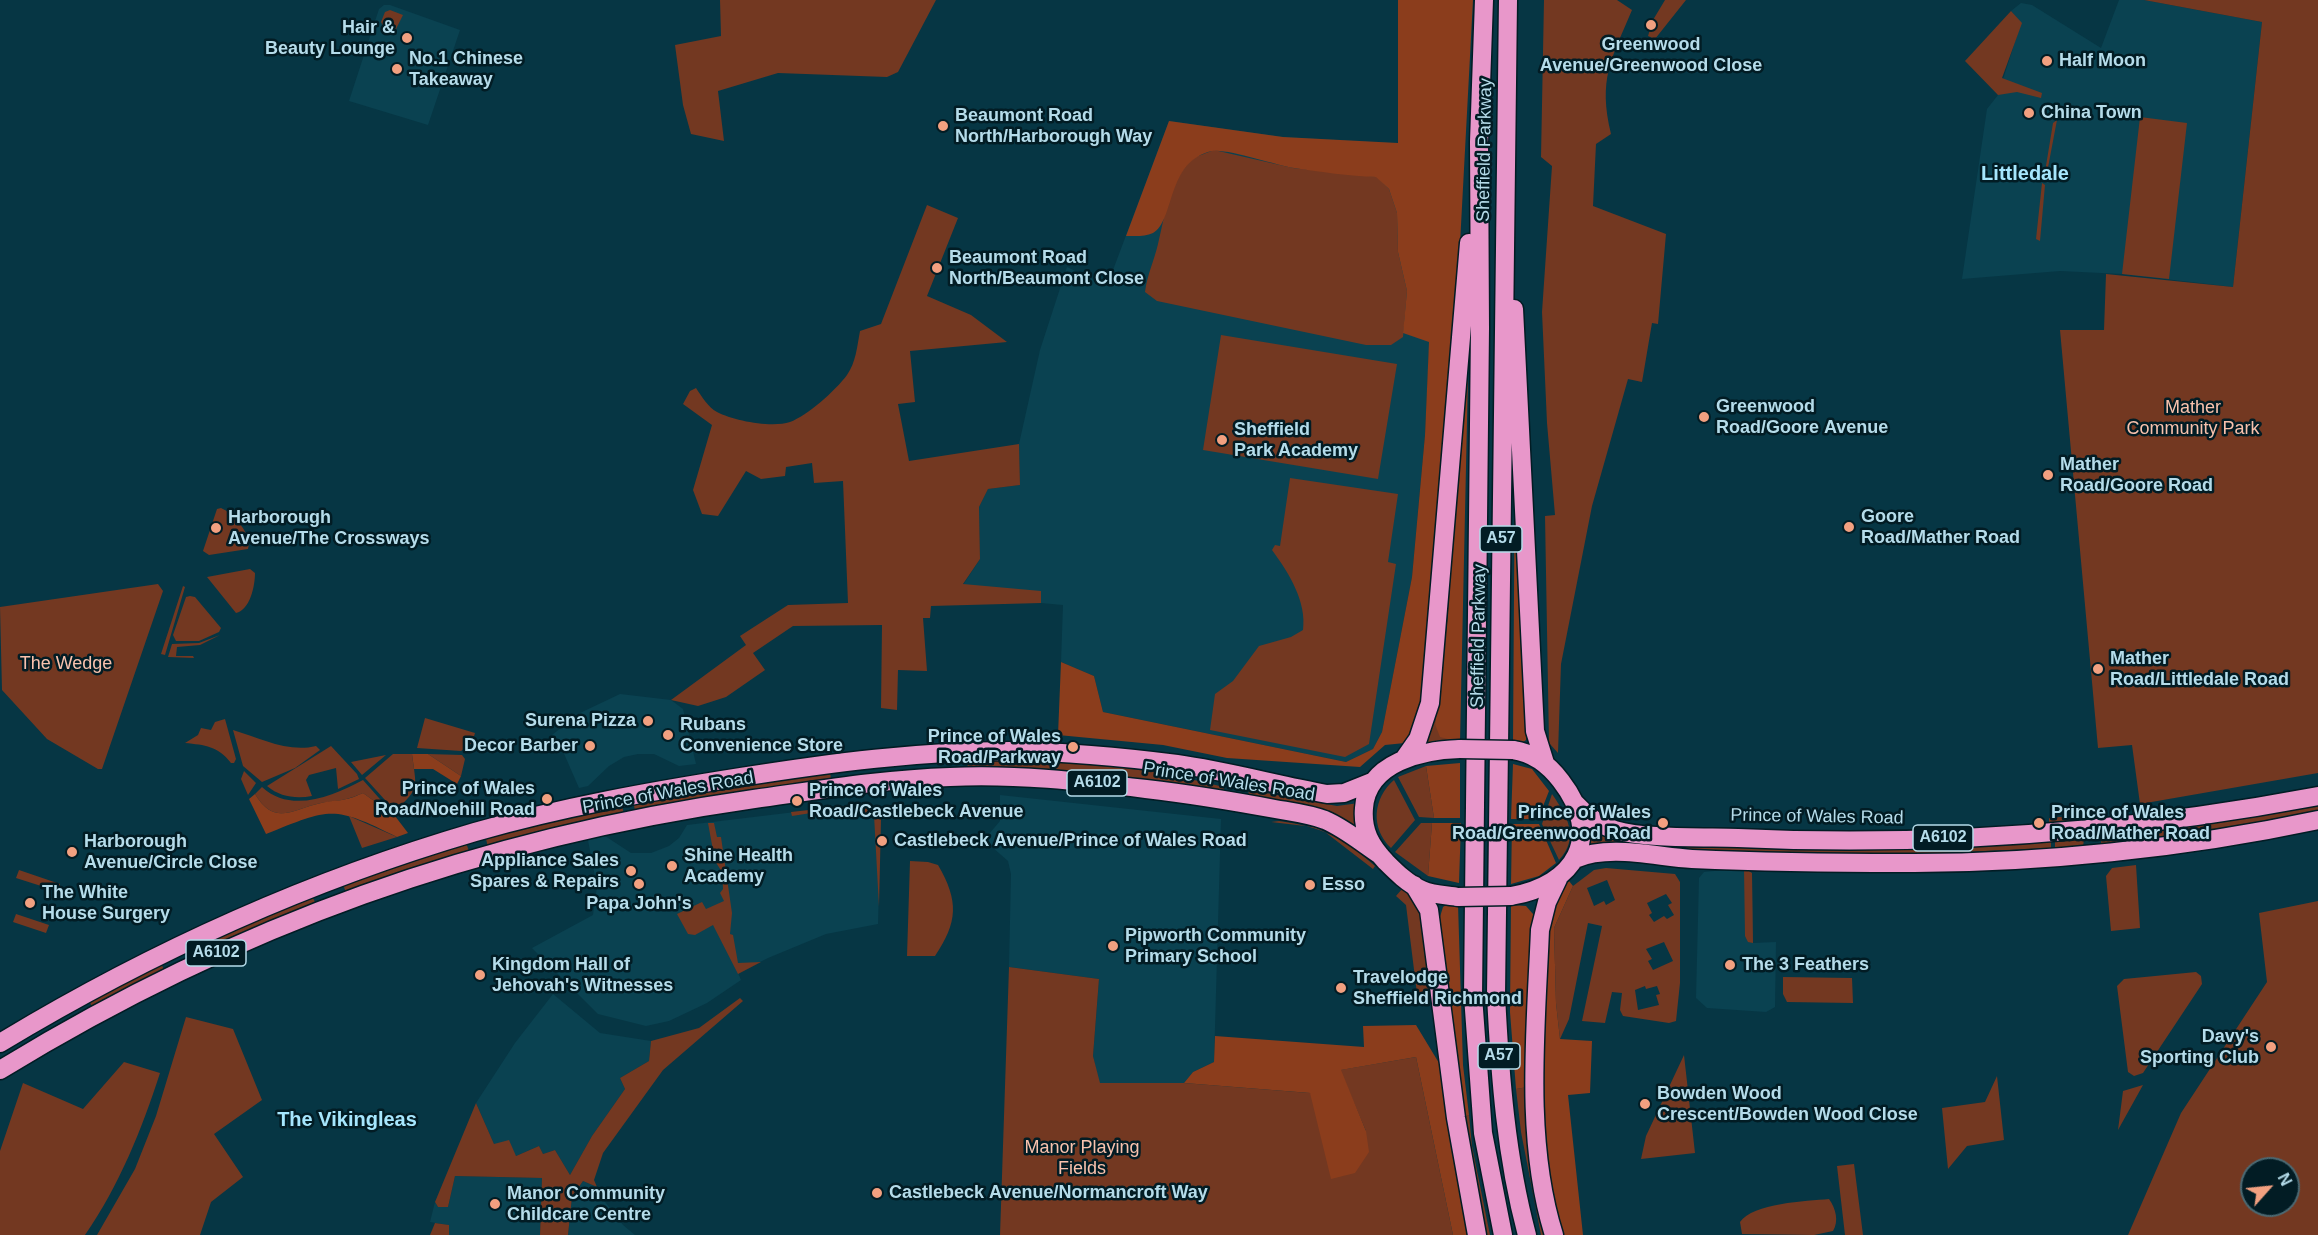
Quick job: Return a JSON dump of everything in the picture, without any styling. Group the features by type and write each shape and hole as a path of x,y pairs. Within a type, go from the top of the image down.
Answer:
{"highway":[{"name":"Sheffield Parkway","path":"1484,0 1479,142 1480,339 1473,996 1483,1133 1503,1235"},
{"name":"Sheffield Parkway","path":"1508,0 1496,995 1499,1064 1510,1150 1527,1235"},
{"path":"1404,759 1418,739 1430,703 1479,142"},
{"path":"1505,203 1518,354 1535,731 1545,763"},
{"name":"A6102","path":"1460,749 1513,750 1528,754 1545,763 1566,787 1575,803 1582,829 1582,840 1575,859 1558,879 1534,892 1511,896 1458,897 1430,892 1414,885 1380,855 1368,838 1363,818 1364,801 1374,781 1404,759 1460,749"},
{"name":"Prince of Wales Road","path":"0,1043 78,997 173,949 242,915 324,883 479,831 671,789 836,762 1012,751 1177,764 1327,794 1344,794 1374,781"},
{"name":"Prince of Wales Road","path":"0,1070 110,1006 183,969 245,940 334,904 474,858 568,833 686,808 899,780 954,776 1064,780 1247,803 1311,815 1326,821 1380,855"},
{"name":"Prince of Wales Road","path":"1575,803 1586,815 1602,825 1631,833 1759,839 1901,840 2045,832 2131,824 2318,796"},
{"name":"A6102","path":"1575,859 1598,852 1695,859 1904,864 2000,859 2154,847 2318,820"},
{"path":"1554,1235 1541,1166 1535,1105 1540,930 1550,893 1558,879"},
{"path":"1414,885 1429,910 1456,1118 1477,1235"},
{"path":"173,949 183,969"}],"shaded area":[{"path":"1398,0 1473,0 1460,244 1424,705 1416,728 1405,743 1385,745 1360,767 1227,758 1163,745 1058,735 1061,662 1094,676 1103,712 1346,762 1373,749 1382,732 1412,577 1425,435 1429,342 1403,333 1407,291 1398,252 1397,213 1389,189 1376,177 1294,168 1239,154 1212,151 1197,157 1186,166 1179,178 1165,217 1153,233 1126,236 1169,121 1283,137 1398,143"},
{"path":"2119,0 2144,0 2262,22 2233,287 2122,274 2060,271 1962,279 1987,109 1998,95 2021,23 2011,11 2021,3 2032,5 2101,48"},
{"path":"384,5 390,5 460,30 428,125 349,101 379,9"},
{"name":"Sheffield Park Academy","path":"1169,121 1283,137 1392,143 1430,330 1425,435 1412,577 1382,732 1373,749 1346,762 1103,712 1094,676 1061,662 1063,605 1041,603 1041,592 963,585 980,559 979,507 988,489 1020,485 1019,444 1040,350 1067,267 1107,286"},
{"path":"1468,375 1460,742 1440,737 1435,724 1447,624 1465,380"},
{"path":"1515,446 1527,733 1526,740 1522,743 1513,742"},
{"path":"620,694 671,700 683,709 696,764 679,766 654,754 638,754 624,757 609,766 588,786 579,788 562,749 552,735 580,713"},
{"path":"412,754 428,754 461,776 457,784 433,769 414,769"},
{"path":"1460,763 1460,818 1434,818 1426,766"},
{"path":"1513,764 1532,769 1549,791 1538,819 1511,819"},
{"path":"363,793 395,816 408,833 397,837 359,819 332,814 305,819 266,834 249,799 255,794 270,810 285,813"},
{"name":"Pipworth Community Primary School","path":"1000,795 1221,819 1214,1062 1193,1072 1184,1083 1099,1083 1093,1056 1099,979 1009,967 1011,874 1008,861 984,840 1000,821"},
{"path":"862,804 881,819 878,924 826,934 768,958 738,973 741,980 707,1003 669,1021 646,1026 598,1014 532,948 593,915 597,887 587,835 602,834 631,853 651,853 669,846 679,838 687,825"},
{"path":"1432,823 1461,823 1459,883 1428,876"},
{"path":"1512,824 1539,824 1556,863 1539,876 1511,884"},
{"path":"1744,868 1752,873 1753,943 1776,942 1775,1007 1766,1012 1707,1008 1696,998 1699,878 1704,872"},
{"path":"1569,881 1573,886 1554,928 1556,1003 1560,1039 1592,1041 1590,1093 1568,1095 1583,1235 1563,1235 1550,1175 1542,1085 1543,958 1546,919 1553,898"},
{"path":"1449,903 1458,904 1463,1065 1469,1115 1465,1117 1439,920 1443,907"},
{"path":"1511,905 1526,906 1533,914 1528,1087 1516,1089 1510,1012"},
{"path":"553,994 600,1033 651,1041 649,1061 620,1078 625,1089 592,1136 570,1175 555,1150 543,1154 539,1146 516,1156 494,1144 476,1103 515,1043"},
{"path":"1416,1025 1439,1063 1468,1235 1453,1235 1416,1057 1341,1070 1366,1131 1369,1152 1355,1173 1331,1179 1310,1093 1184,1083 1193,1072 1214,1062 1215,1036 1364,1047 1363,1026"},
{"name":"Manor Community Childcare Centre","path":"455,1176 542,1178 540,1235 449,1235 448,1225 430,1222 435,1202 438,1207 448,1207"},
{"path":"583,1181 597,1187 602,1198 623,1225 635,1235 568,1235 572,1197"}],"green space":[{"path":"720,0 936,0 898,72 887,77 778,73 718,91 724,141 691,134 683,105 675,45 721,36"},
{"path":"1544,0 1617,0 1632,10 1613,57 1606,84 1607,115 1611,134 1596,144 1593,206 1666,234 1658,324 1652,323 1642,382 1628,379 1592,506 1561,664 1558,753 1549,743 1545,516 1555,515 1547,423 1542,312 1552,166 1541,157"},
{"path":"1665,0 1686,0 1655,39 1648,36 1653,20"},
{"name":"Mather Community Park","path":"2144,0 2318,0 2318,773 2140,804 2132,745 2098,748 2060,330 2104,330 2106,274 2233,287 2262,22"},
{"path":"390,10 403,15 394,33 386,31 381,22 385,12"},
{"path":"2011,11 2022,23 2002,78 2042,93 2041,98 2017,92 1998,95 1965,61"},
{"path":"2140,117 2187,123 2169,279 2122,274"},
{"path":"2057,120 2046,178 2044,178 2053,123"},
{"path":"1214,150 1293,168 1377,177 1389,189 1397,213 1398,252 1407,291 1403,337 1391,345 1366,345 1157,301 1145,292 1173,187 1185,167 1193,159"},
{"path":"2042,183 2045,185 2040,241 2036,239"},
{"path":"927,205 958,218 927,296 971,315 1007,342 910,351 915,402 898,404 909,461 1019,444 1020,485 988,489 979,507 980,559 963,584 1041,591 1041,603 931,606 930,618 923,618 927,671 898,670 897,710 881,708 882,625 793,626 753,653 765,670 726,697 698,706 671,700 746,645 740,636 788,605 848,603 843,481 814,483 812,463 786,467 785,476 761,479 746,471 718,516 702,514 693,490 712,425 683,404 690,391 696,388 708,405 724,415 743,421 782,424 797,419 821,402 850,370 856,354 860,331 881,324"},
{"path":"1221,335 1397,364 1378,479 1203,450"},
{"path":"1290,478 1398,494 1388,562 1396,564 1369,744 1345,757 1210,730 1215,694 1233,681 1259,646 1291,637 1303,630 1304,619 1299,598 1285,568 1272,550 1275,545 1280,546"},
{"path":"221,508 231,515 245,531 249,543 248,549 209,555 203,551 217,509"},
{"path":"250,569 255,573 251,597 245,607 236,613 207,577"},
{"name":"The Wedge","path":"158,584 163,591 102,769 98,769 47,739 2,690 0,607"},
{"path":"183,586 185,587 165,655 161,654"},
{"path":"186,597 195,597 221,628 219,632 199,641 176,641 173,635"},
{"path":"220,635 200,645 177,647 176,656 193,656 194,658 168,657 172,644 199,643"},
{"path":"1437,712 1435,724 1454,742 1422,748"},
{"path":"425,718 475,733 472,743 461,751 417,748"},
{"path":"225,719 236,759 234,763 211,747 185,743 198,735 201,728 211,730 215,722"},
{"path":"233,730 285,746 306,748 316,746 320,750 295,768 262,782 243,766"},
{"path":"331,746 359,779 338,789 336,768 309,775 306,780 312,796 306,797 283,795 267,786"},
{"path":"393,754 412,754 415,781 409,797 395,811 365,778"},
{"path":"428,754 462,755 465,759 461,776"},
{"path":"386,755 362,775 351,762"},
{"path":"967,758 1024,758 1143,768 1224,787 1224,792 1150,780 968,770"},
{"path":"1426,766 1434,818 1419,817 1398,777"},
{"path":"830,769 831,781 635,811 633,800"},
{"path":"244,771 256,783 248,795 241,779"},
{"path":"363,780 395,816 363,793 347,799 321,803 285,813 270,810 255,794 262,787 286,800 312,800 339,792"},
{"path":"1394,780 1415,820 1391,848 1380,831 1377,813 1382,795"},
{"path":"1249,790 1337,806 1359,803 1359,829 1343,819 1248,797"},
{"path":"1552,794 1566,818 1570,835 1569,843 1559,860 1542,824"},
{"path":"621,802 624,814 488,847 485,835"},
{"path":"2318,803 2318,815 2151,838 2150,828"},
{"path":"862,804 881,819 879,907 874,815 864,815 862,805 792,816 791,812"},
{"path":"2081,815 2082,819 2078,824 2049,824 2049,818"},
{"path":"349,816 397,837 362,848"},
{"path":"1271,822 1294,823 1306,826"},
{"path":"708,823 714,823 717,837 721,837 732,913 730,934 733,935 738,963 761,962 738,974 713,925 695,935 688,934 677,914 702,902 706,909 724,901 720,893 723,889 722,872 715,861"},
{"path":"1421,823 1432,823 1428,876 1395,852"},
{"path":"1589,828 1611,836 1634,840 1635,845 1587,844"},
{"path":"2124,831 2125,842 2101,844 2101,833"},
{"path":"1326,833 1363,856 1375,866 1373,869"},
{"path":"2076,836 2084,839 2083,847 2055,847 2055,838"},
{"path":"2051,838 2051,848 1895,855 1808,856 1671,848 1671,844"},
{"path":"465,840 469,851 346,893 342,881"},
{"path":"910,861 938,865 950,890 952,922 935,956 907,956"},
{"path":"2136,865 2140,928 2111,931 2106,876 2112,868"},
{"path":"1606,868 1675,874 1680,882 1680,983 1676,1021 1669,1023 1623,1016 1620,1010 1622,993 1612,992 1605,1023 1582,1021 1602,926 1588,923 1569,1019 1560,1039 1556,1003 1554,928 1573,886 1594,870","holes":["1607,880 1615,900 1606,905 1604,901 1594,906 1587,888","1666,894 1672,903 1668,905 1674,915 1667,919 1664,916 1654,922 1649,915 1652,913 1647,903","1664,942 1673,961 1653,970 1648,961 1652,959 1646,949","1645,986 1646,989 1657,986 1660,994 1656,995 1659,1005 1638,1010 1635,990"]},
{"path":"1744,868 1752,873 1753,943 1748,942 1745,936"},
{"path":"19,870 60,884 60,892 16,878"},
{"path":"1402,889 1414,898 1420,908 1431,991 1418,1002 1406,905 1396,896"},
{"path":"311,894 316,904 197,955 191,944"},
{"name":"Davy's Sporting Club","path":"2318,901 2318,1235 2128,1235 2181,1113 2267,982 2259,913"},
{"path":"16,914 49,925 46,933 13,922"},
{"path":"160,961 165,972 92,1007 88,998"},
{"name":"Manor Playing Fields","path":"1009,967 1099,979 1093,1056 1100,1083 1184,1083 1310,1093 1366,1131 1340,1070 1416,1057 1453,1235 1000,1235"},
{"path":"2196,972 2201,976 2202,984 2143,1073 2134,1076 2128,1072 2117,986 2124,979"},
{"path":"1783,977 1852,978 1853,1003 1787,1002 1783,994"},
{"path":"740,998 743,1001 663,1070 603,1153 594,1180 597,1187 583,1181 572,1197 568,1235 540,1235 542,1178 455,1176 448,1207 438,1207 435,1202 476,1103 494,1144 509,1140 516,1156 539,1146 543,1154 555,1150 570,1175 592,1136 625,1089 620,1078 649,1061 651,1041 699,1028"},
{"path":"186,1017 233,1029 262,1100 214,1134 243,1177 211,1202 200,1235 97,1235 135,1169 156,1116"},
{"path":"1684,1055 1695,1153 1641,1159 1646,1136"},
{"path":"124,1062 160,1073 119,1177 85,1235 0,1235 0,1151 23,1083 83,1109"},
{"path":"1997,1076 2004,1140 1967,1146 1948,1169 1942,1108 1985,1102"},
{"path":"2143,1085 2118,1130 2123,1091"},
{"path":"1528,1087 1548,1235 1541,1235 1521,1132 1516,1089"},
{"path":"1469,1115 1472,1146 1490,1235 1484,1235 1465,1117"},
{"path":"1854,1164 1863,1235 1845,1235 1837,1166"},
{"path":"1829,1199 1836,1215 1833,1231 1814,1235 1742,1234 1740,1222 1756,1211 1781,1204"},
{"path":"435,1223 449,1225 449,1235 430,1235"}],"place":[{"name":"Greenwood Avenue/Greenwood Close","path":"1651,25"},
{"name":"Hair & Beauty Lounge","path":"407,38"},
{"name":"Half Moon","path":"2047,61"},
{"name":"No.1 Chinese Takeaway","path":"397,69"},
{"name":"China Town","path":"2029,113"},
{"name":"Beaumont Road North/Harborough Way","path":"943,126"},
{"name":"Beaumont Road North/Beaumont Close","path":"937,268"},
{"name":"Greenwood Road/Goore Avenue","path":"1704,417"},
{"name":"Sheffield Park Academy","path":"1222,440"},
{"name":"Mather Road/Goore Road","path":"2048,475"},
{"name":"Goore Road/Mather Road","path":"1849,527"},
{"name":"Harborough Avenue/The Crossways","path":"216,528"},
{"name":"Mather Road/Littledale Road","path":"2098,669"},
{"name":"Surena Pizza","path":"648,721"},
{"name":"Rubans Convenience Store","path":"668,735"},
{"name":"Decor Barber","path":"590,746"},
{"name":"Prince of Wales Road/Parkway","path":"1073,747"},
{"name":"Prince of Wales Road/Noehill Road","path":"547,799"},
{"name":"Prince of Wales Road/Castlebeck Avenue","path":"797,801"},
{"name":"Prince of Wales Road/Greenwood Road","path":"1663,823"},
{"name":"Prince of Wales Road/Mather Road","path":"2039,823"},
{"name":"Castlebeck Avenue/Prince of Wales Road","path":"882,841"},
{"name":"Harborough Avenue/Circle Close","path":"72,852"},
{"name":"Shine Health Academy","path":"672,866"},
{"name":"Appliance Sales Spares & Repairs","path":"631,871"},
{"name":"Papa John's","path":"639,884"},
{"name":"Esso","path":"1310,885"},
{"name":"The White House Surgery","path":"30,903"},
{"name":"Pipworth Community Primary School","path":"1113,946"},
{"name":"The 3 Feathers","path":"1730,965"},
{"name":"Kingdom Hall of Jehovah's Witnesses","path":"480,975"},
{"name":"Travelodge Sheffield Richmond","path":"1341,988"},
{"name":"Davy's Sporting Club","path":"2271,1047"},
{"name":"Bowden Wood Crescent/Bowden Wood Close","path":"1645,1104"},
{"name":"Castlebeck Avenue/Normancroft Way","path":"877,1193"},
{"name":"Manor Community Childcare Centre","path":"495,1204"}],"district":[{"name":"Littledale","path":"2025,174"},
{"name":"The Vikingleas","path":"347,1120"}]}
